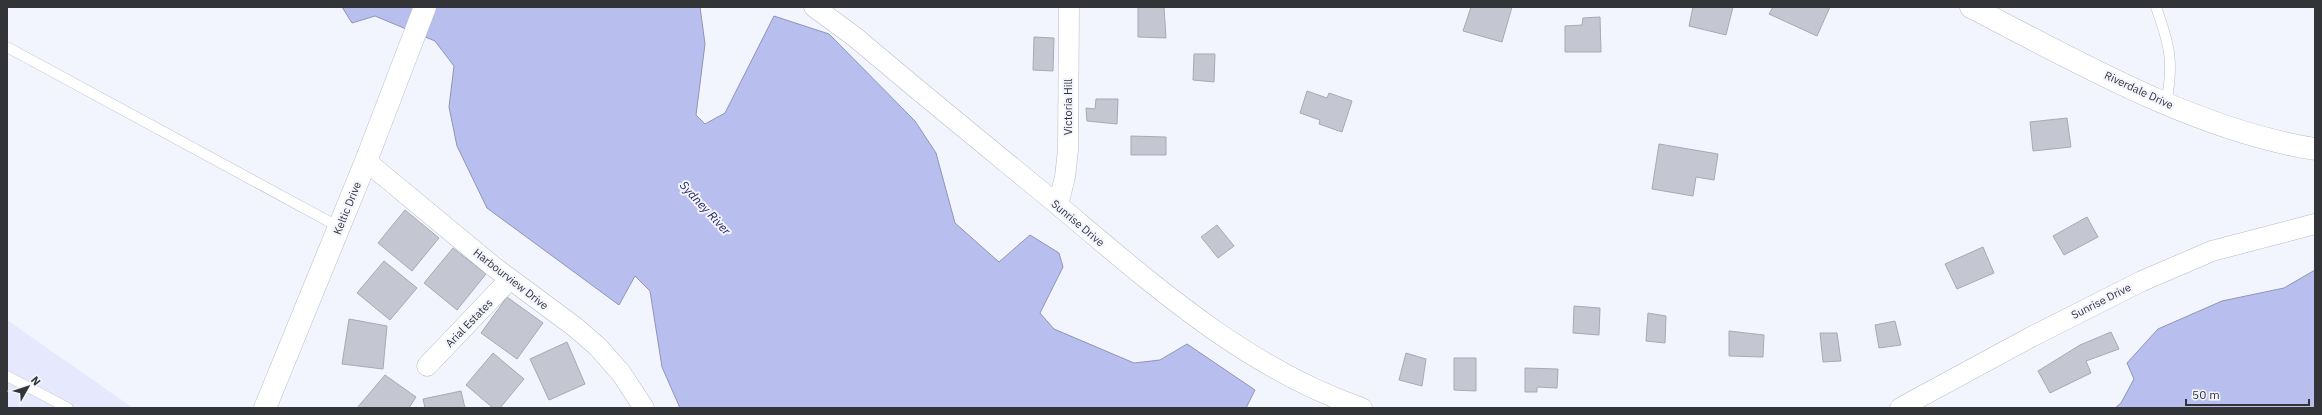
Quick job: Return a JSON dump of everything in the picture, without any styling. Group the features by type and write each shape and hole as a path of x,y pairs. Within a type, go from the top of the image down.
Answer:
{"main road":[{"name":"Keltic Drive","path":"265,408 366,161 425,7"},
{"name":"Riverdale Drive","path":"1971,7 2166,104 2288,145 2315,149"}],"street":[{"name":"Sunrise Drive","path":"814,7 855,37 1167,297 1225,339 1298,380 1362,408"},
{"name":"Victoria Hill","path":"1058,205 1065,177 1068,150 1069,7"},
{"name":"Harbourview Drive","path":"366,161 510,279 575,327 598,347 621,373 644,408"},
{"name":"Sunrise Drive","path":"1900,408 2031,337 2142,281 2212,251 2315,224"},
{"name":"Arial Estates","path":"427,366 510,279"}],"lane":[{"path":"2156,7 2170,50 2172,76 2166,104"},
{"path":"7,47 339,227"},
{"path":"7,376 68,408"}],"shaded area":[{"path":"7,320 133,408 7,408"}],"water":[{"name":"Sydney River","path":"342,7 700,7 705,44 696,115 705,124 725,113 774,16 829,34 915,121 936,153 955,223 999,262 1030,235 1059,253 1063,267 1040,313 1054,329 1134,363 1160,360 1187,344 1255,390 1246,408 680,408 662,367 650,291 635,276 619,305 487,208 457,146 449,107 454,66 435,41 375,16 352,23"},
{"path":"2315,270 2315,408 2115,408 2121,403 2134,379 2127,363 2158,329 2222,301 2284,288"}],"building":[{"path":"1138,7 1164,7 1166,38 1138,37"},
{"path":"1471,7 1512,7 1502,42 1463,31"},
{"path":"1693,7 1733,7 1726,35 1689,26"},
{"path":"1773,7 1830,7 1817,36 1769,14"},
{"path":"1600,17 1601,52 1565,52 1565,26 1582,25 1583,18"},
{"path":"1034,37 1054,38 1053,71 1033,70"},
{"path":"1194,54 1215,54 1214,82 1193,80"},
{"path":"1307,91 1327,98 1329,93 1352,101 1342,132 1319,124 1320,120 1300,113"},
{"path":"1096,99 1118,99 1117,124 1087,121 1086,108 1095,109"},
{"path":"2067,118 2071,147 2033,151 2030,122"},
{"path":"1131,136 1166,137 1166,155 1131,155"},
{"path":"1659,144 1718,154 1714,180 1696,177 1693,196 1652,189"},
{"path":"405,210 439,238 412,271 378,243"},
{"path":"2087,217 2098,237 2064,255 2053,236"},
{"path":"1217,225 1234,246 1218,258 1201,237"},
{"path":"1983,247 1994,273 1957,289 1945,264"},
{"path":"453,248 486,274 457,310 424,283"},
{"path":"384,261 417,288 390,320 357,293"},
{"path":"507,297 543,323 517,359 481,333"},
{"path":"1574,306 1600,308 1599,335 1573,333"},
{"path":"1648,313 1666,316 1665,343 1646,341"},
{"path":"349,319 387,326 383,369 342,364"},
{"path":"1895,321 1901,345 1879,348 1875,325"},
{"path":"1729,331 1764,335 1763,357 1729,356"},
{"path":"2111,332 2119,349 2086,361 2091,373 2050,393 2038,371 2080,345"},
{"path":"1820,333 1837,333 1841,361 1823,362"},
{"path":"567,342 585,384 549,400 530,359"},
{"path":"493,353 524,379 500,408 493,408 466,385"},
{"path":"1406,353 1426,359 1422,386 1399,380"},
{"path":"1454,358 1476,358 1476,391 1454,390"},
{"path":"1525,368 1558,369 1557,388 1537,387 1537,392 1525,392"},
{"path":"385,375 416,397 409,408 357,408"},
{"path":"461,391 465,408 425,408 423,399"}]}
